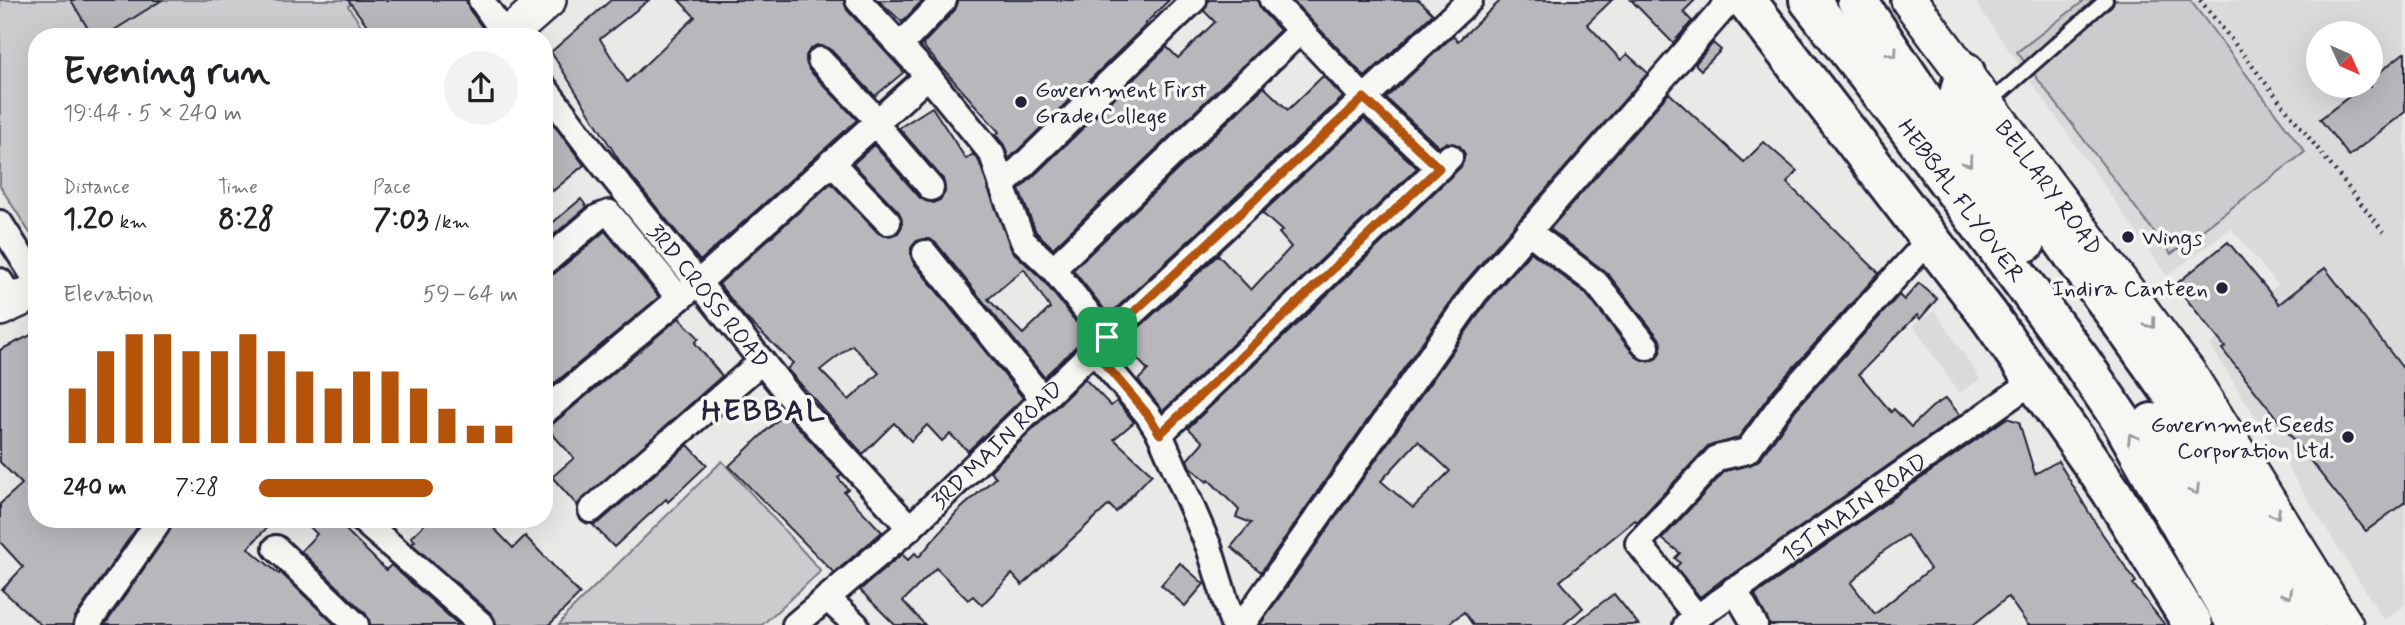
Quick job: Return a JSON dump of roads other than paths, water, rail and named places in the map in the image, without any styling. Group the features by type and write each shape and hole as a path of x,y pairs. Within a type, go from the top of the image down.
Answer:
{"highway":[{"path":"1809,0 1832,32"},
{"path":"1857,0 1917,116"},
{"path":"1739,1 1832,32"},
{"path":"1739,1 1989,316 2111,491 2193,625"},
{"name":"HEBBAL FLYOVER","path":"1832,32 1917,116 2120,372 2207,509 2274,625"},
{"path":"1965,72 1959,95 2171,392 2231,491 2306,625"},
{"name":"HEBBAL FLYOVER","path":"1917,116 2121,419 2238,625"}],"street":[{"path":"481,0 501,28"},
{"path":"517,28 548,0"},
{"path":"858,0 928,76 992,154 1023,241 1053,269 1160,434 1209,547 1233,625"},
{"path":"900,46 944,0"},
{"path":"1002,186 1194,0"},
{"path":"1160,434 1445,162 1364,98 1272,0"},
{"name":"3RD MAIN ROAD","path":"795,625 910,528 1100,344 1470,0"},
{"name":"BELLARY ROAD","path":"1909,0 2188,373 2344,625"},
{"path":"1242,625 1475,293 1528,231 1739,1 2022,389 2100,500 2180,625"},
{"path":"1053,269 1300,31"},
{"path":"820,60 931,188"},
{"path":"553,404 689,290 928,76"},
{"name":"3RD CROSS ROAD","path":"553,99 689,290 762,361 793,400 910,528"},
{"path":"831,162 888,222"},
{"path":"553,255 598,217 609,213 689,290"},
{"path":"0,223 17,292"},
{"path":"1528,231 1596,283 1647,346"},
{"path":"1691,621 1638,543 1717,458 1747,451 1785,399 1920,250"},
{"path":"925,253 1043,399"},
{"path":"591,510 762,361"},
{"name":"1ST MAIN ROAD","path":"1691,621 2022,389"},
{"path":"87,625 154,528"},
{"path":"371,528 482,625"},
{"path":"276,548 356,625"},
{"path":"1734,589 1755,625"},
{"path":"827,598 856,625"}],"lane":[{"path":"1988,104 2106,0"}],"place":[{"name":"Government First Grade College","path":"1021,102"},
{"name":"Wings","path":"2128,237"},
{"name":"Indira Canteen","path":"2222,288"},
{"name":"Government Seeds Corporation Ltd.","path":"2348,437"}],"district":[{"name":"HEBBAL","path":"764,410"}]}
